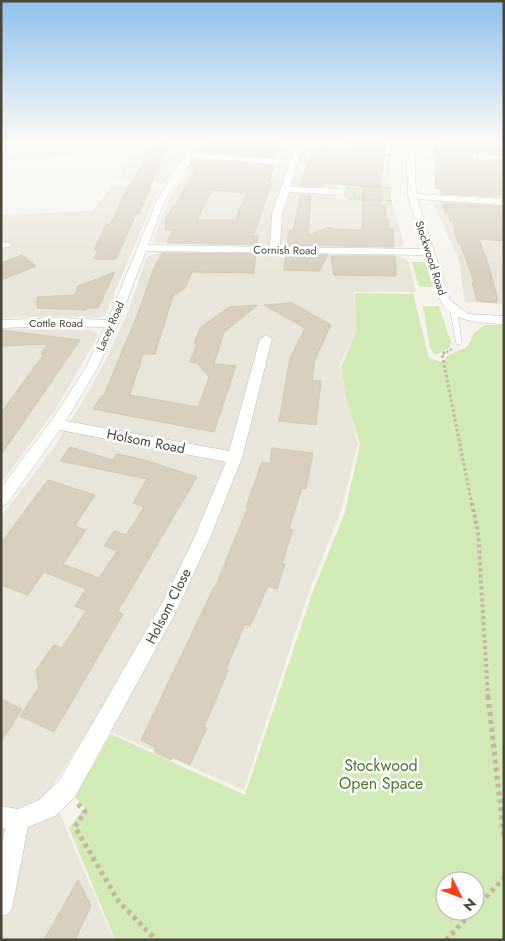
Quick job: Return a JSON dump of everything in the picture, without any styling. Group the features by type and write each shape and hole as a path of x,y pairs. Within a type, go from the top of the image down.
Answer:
{"street":[{"name":"Lacey Road","path":"1,500 57,424 91,368 112,324 161,200 170,185"},
{"path":"275,250 277,214 286,185"},
{"name":"Stockwood Road","path":"411,185 412,196 428,252 445,301 454,312"},
{"path":"285,189 341,192"},
{"path":"412,196 504,202"},
{"name":"Cornish Road","path":"143,248 428,252"},
{"path":"454,312 464,317 504,320"},
{"name":"Cottle Road","path":"1,324 61,322 112,324"},
{"name":"Holsom Close","path":"9,819 47,808 67,789 171,604 202,538 235,458 266,339"},
{"name":"Holsom Road","path":"57,424 235,458"},
{"path":"1,904 9,819"}],"lane":[{"path":"454,312 459,343"}],"path":[{"path":"341,192 391,188"},
{"path":"341,192 393,201"},
{"path":"459,343 457,348 442,354 478,532 488,693 504,837"},
{"path":"67,789 85,812 75,827 118,902 156,940"},
{"path":"485,898 504,878"},
{"path":"446,940 464,921"}],"shaded area":[{"path":"178,185 337,185 336,199 392,202 404,244 400,247 394,247 156,243 154,239 169,199"},
{"path":"353,185 390,185 390,187"},
{"path":"112,186 161,188 105,315 97,318 62,316 1,318 1,215 92,211"},
{"path":"439,201 504,205 504,304 465,302 459,260 434,204"},
{"path":"161,252 398,256 408,261 416,292 354,292 356,332 340,365 358,444 341,511 307,597 244,790 92,724 50,791 114,940 1,940 1,517 53,449 78,409 106,360 128,312 147,257"},
{"path":"59,328 90,330 97,333 98,336 55,410 1,483 1,329"}],"green space":[{"path":"345,186 391,188 391,201 344,198"},
{"path":"412,262 425,262 433,287 419,287"},
{"name":"Stockwood Open Space","path":"355,293 413,294 429,358 442,362 450,354 464,349 471,341 473,334 484,325 504,325 504,940 115,940 69,828 85,808 75,797 111,734 245,795 312,594 345,512 360,444 347,401 341,367 356,332"},
{"path":"423,306 439,306 451,343 449,348 435,355 430,348"}],"building":[{"path":"129,185 151,185 139,214 136,214 116,259 94,259 98,250 94,250 106,224 110,225"},
{"path":"186,185 271,185 253,236 258,236 257,245 167,243 173,230 165,230 166,219 173,206 175,206","holes":["212,190 247,193 235,220 197,220"]},
{"path":"300,185 323,185 323,186"},
{"path":"349,185 380,185 381,206 385,206 386,220 389,220 389,229 393,229 394,247 287,245 289,230 293,230 301,195 311,195 308,235 330,227 333,229 362,230 363,186"},
{"path":"436,185 504,185 504,197 441,194 440,189 436,188"},
{"path":"443,203 504,207 504,241 479,239 488,263 498,300 496,300 497,303 477,301 472,282 474,282 460,243 458,243 452,221 450,221 449,213 445,213"},
{"path":"162,253 256,254 254,273 192,272 185,288 173,296 155,354 143,354 130,395 198,407 209,377 197,363 190,362 197,344 194,344 200,328 229,307 258,305 224,332 214,364 236,366 214,432 93,409 102,395 104,395 140,308 153,270"},
{"path":"22,255 36,266 1,280 1,263"},
{"path":"286,255 328,255 319,271 284,270"},
{"path":"331,256 395,256 396,276 334,275"},
{"path":"115,272 98,308 87,308 86,310 37,308 37,297 75,295 78,286"},
{"path":"292,303 331,325 315,359 312,380 321,381 316,425 279,421 290,358 305,328 264,305"},
{"path":"1,330 80,340 1,455 1,413 44,354 41,354 48,344 1,346"},
{"path":"70,447 113,460 117,454 141,459 197,477 118,611 123,614 54,732 20,716 39,687 36,670 54,645 62,648 86,611 75,606 86,589 44,572 28,595 1,585 1,543 48,480 95,495 75,526 86,530 63,564 99,578 117,551 104,546 114,531 126,535 144,507 133,503 147,479 60,461"},
{"path":"272,448 313,453 306,489 302,488 289,529 293,530 282,563 285,564 277,589 268,586 250,626 245,624 226,670 228,671 204,727 207,728 190,765 173,757 171,760 154,752 156,748 141,740 215,587 248,507 246,507 262,462 270,464"},
{"path":"1,699 22,709 1,742"},
{"path":"78,880 91,906 75,940 44,940"}]}
